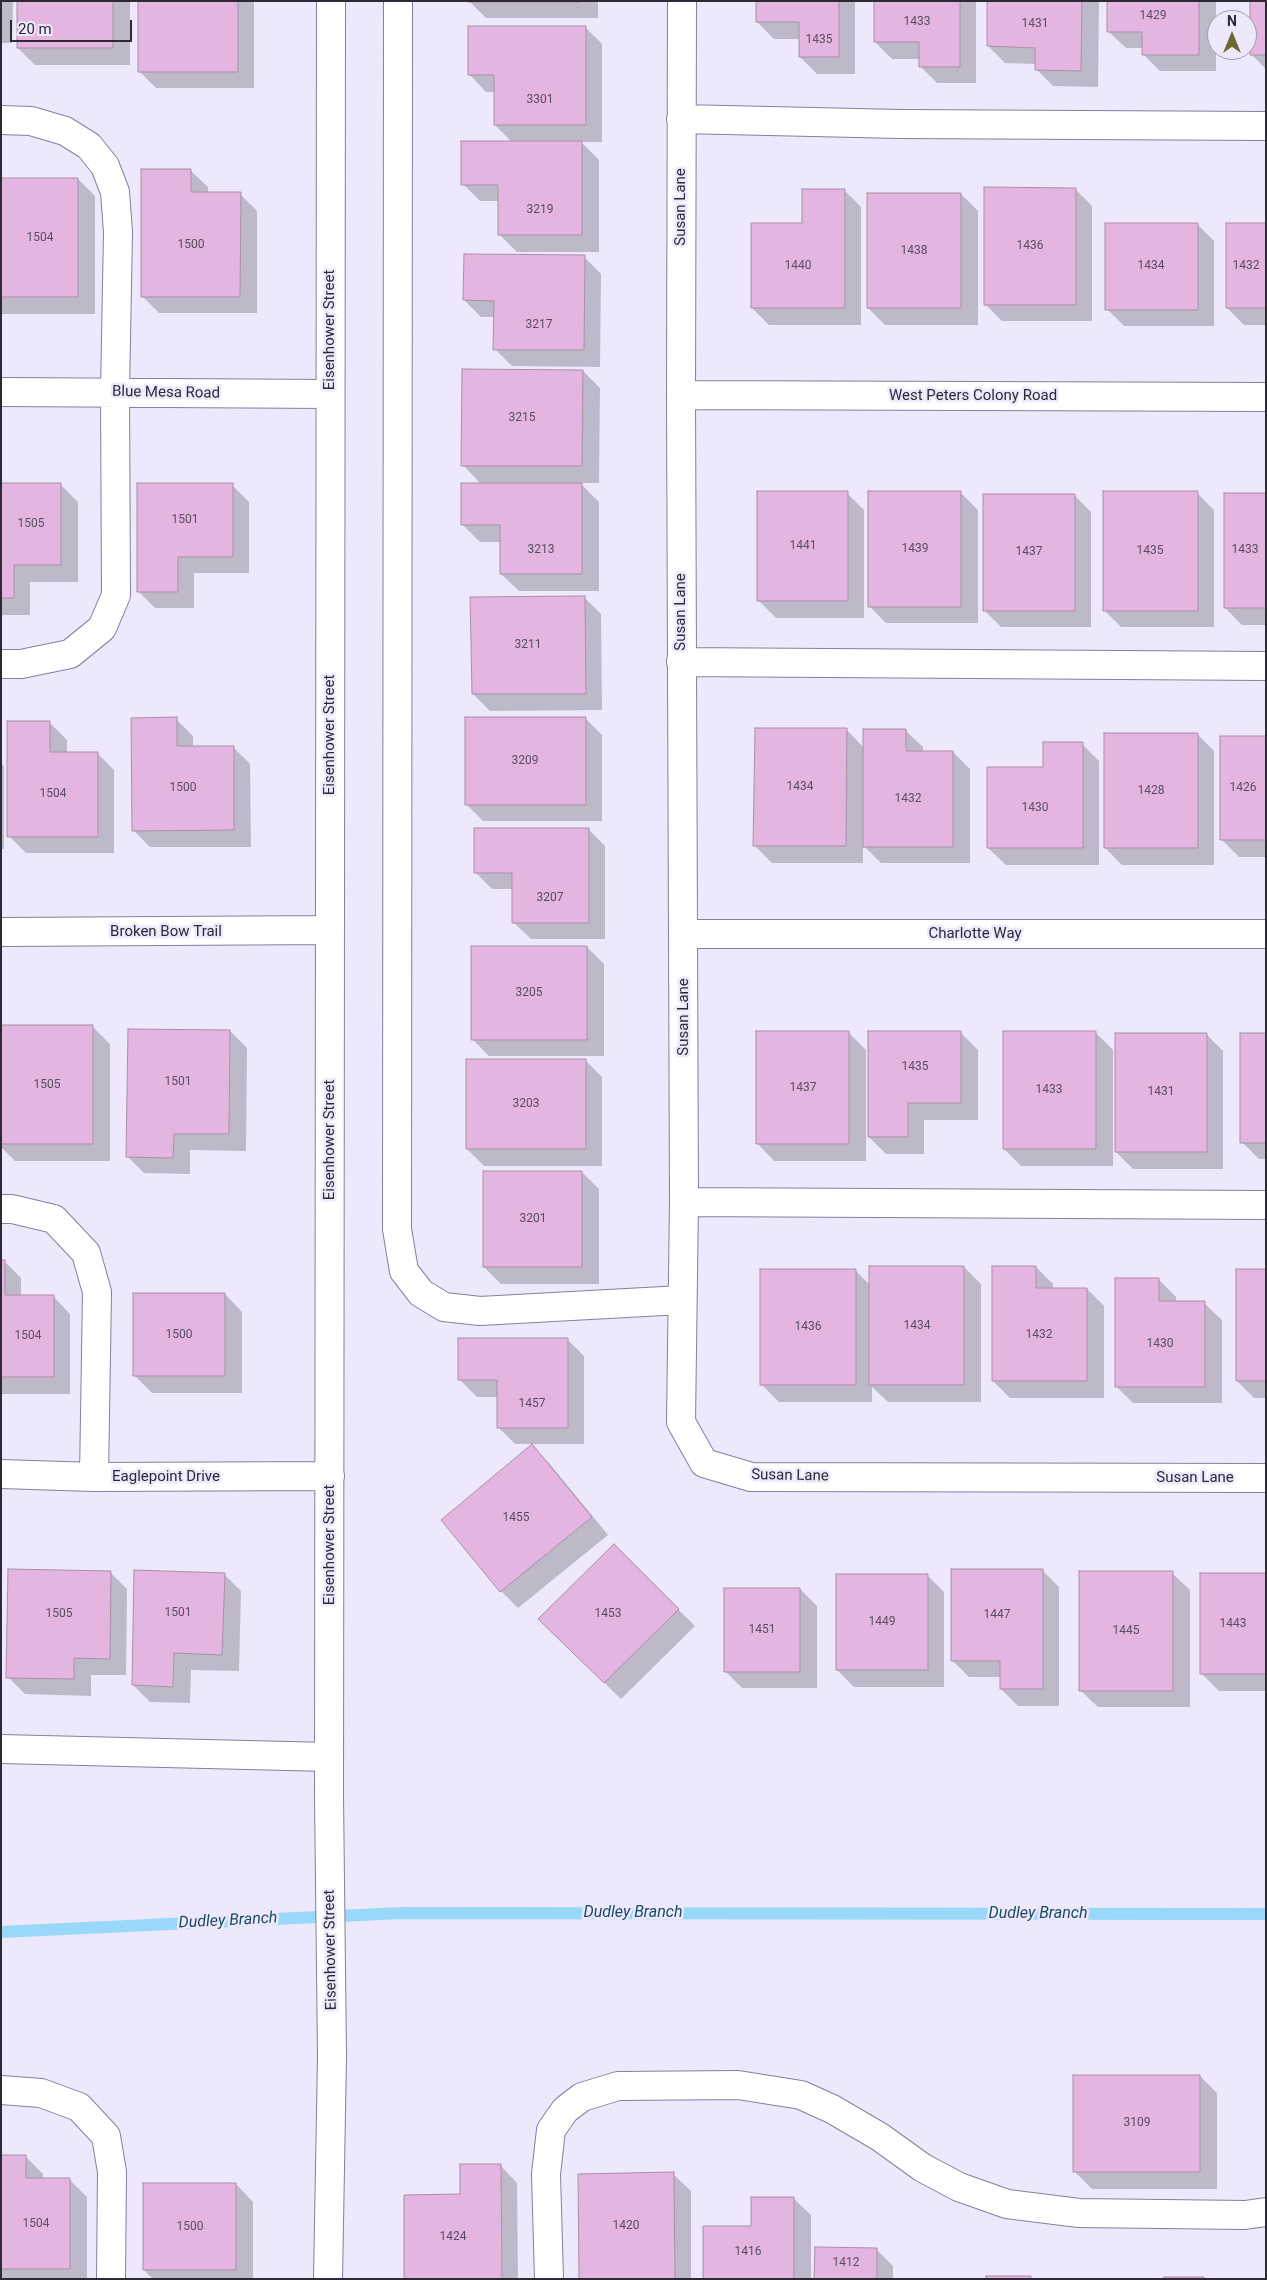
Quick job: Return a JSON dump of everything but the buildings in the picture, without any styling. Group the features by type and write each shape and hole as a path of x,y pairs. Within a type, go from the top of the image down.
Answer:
{"street":[{"name":"Eisenhower Street","path":"328,2279 332,2056 329,1796 331,1"},
{"path":"398,1 397,1230 404,1271 421,1292 444,1307 480,1311 682,1300"},
{"name":"Susan Lane","path":"682,1 681,662 684,1202 681,1422 704,1464 751,1477 1266,1478"},
{"path":"681,119 901,124 1266,126"},
{"path":"1,120 32,121 65,131 89,146 105,166 115,192 118,232 115,392 116,594 102,628 70,654 21,664 1,664"},
{"name":"Blue Mesa Road","path":"1,392 330,394"},
{"name":"West Peters Colony Road","path":"681,395 1266,397"},
{"path":"681,662 1266,666"},
{"name":"Broken Bow Trail","path":"1,932 330,930"},
{"name":"Charlotte Way","path":"684,934 1266,934"},
{"path":"684,1202 1266,1205"},
{"path":"1,1209 12,1209 54,1219 86,1252 97,1292 94,1477"},
{"name":"Eaglepoint Drive","path":"1,1474 94,1477 330,1476"},
{"path":"1,1749 329,1756"},
{"path":"549,2279 546,2174 551,2130 565,2110 582,2097 618,2086 738,2085 774,2089 801,2095 832,2109 880,2137 923,2168 959,2187 1007,2204 1079,2213 1245,2215 1266,2212"},
{"path":"1,2090 41,2093 79,2106 106,2136 112,2172 111,2279"}],"waterway":[{"name":"Dudley Branch","path":"1,1932 402,1913 1266,1914"}]}
